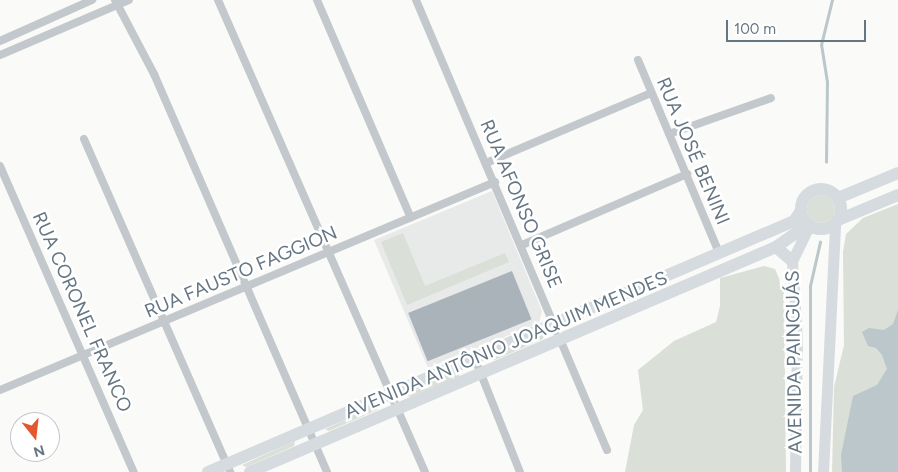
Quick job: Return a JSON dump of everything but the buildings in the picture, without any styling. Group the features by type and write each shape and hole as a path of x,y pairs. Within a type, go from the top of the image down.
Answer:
{"main road":[{"path":"838,198 898,173"},
{"path":"836,222 841,209 838,198 827,190 814,190 803,199 800,212 808,226 822,230 898,195"},
{"name":"AVENIDA ANTÔNIO JOAQUIM MENDES","path":"208,472 229,468 391,394 794,222 800,212"},
{"name":"AVENIDA PAINGUÁS","path":"823,472 836,222"},
{"name":"AVENIDA ANTÔNIO JOAQUIM MENDES","path":"250,472 776,247 808,226"},
{"name":"AVENIDA PAINGUÁS","path":"796,472 797,339 792,261 808,226"},
{"path":"776,247 792,261"}],"street":[{"path":"0,40 92,0"},
{"path":"0,55 116,2 129,0"},
{"path":"218,0 425,472"},
{"path":"317,0 411,218"},
{"name":"RUA AFONSO GRISE","path":"416,0 522,245 607,450"},
{"path":"116,2 154,74 327,472"},
{"path":"37,25 42,37"},
{"name":"RUA JOSÉ BENINI","path":"638,60 719,253"},
{"path":"486,163 651,93"},
{"path":"670,134 771,98"},
{"path":"84,139 229,468"},
{"name":"RUA CORONEL FRANCO","path":"0,166 134,472"},
{"path":"522,245 686,174"},
{"name":"RUA FAUSTO FAGGION","path":"0,390 84,357 495,182"},
{"path":"475,359 520,472"}],"shaded area":[{"path":"492,191 542,311 539,323 428,368 374,240"},
{"path":"821,195 831,199 835,209 831,219 821,223 811,219 807,209 811,199"},
{"path":"898,204 898,472 832,472 834,387 844,345 843,252 846,234 863,218"},
{"path":"403,233 425,286 505,253 509,262 407,305 381,242"},
{"path":"764,266 775,269 784,290 786,472 625,472 634,425 643,410 638,370 674,341 716,322 720,306 720,278"},
{"path":"898,310 898,472 842,472 841,455 853,396 877,385 887,369 882,355 876,348 868,346 862,332 869,328 884,330 893,324"},
{"path":"544,334 543,339 495,360 491,358"},
{"path":"457,371 460,373 458,377 410,397 406,395"},
{"path":"378,405 377,410 329,431 325,429"},
{"path":"295,441 294,446 246,467 242,465"}],"waterway":[{"path":"826,162 827,82 821,45 832,0"},
{"path":"810,472 810,286 820,242"}]}
